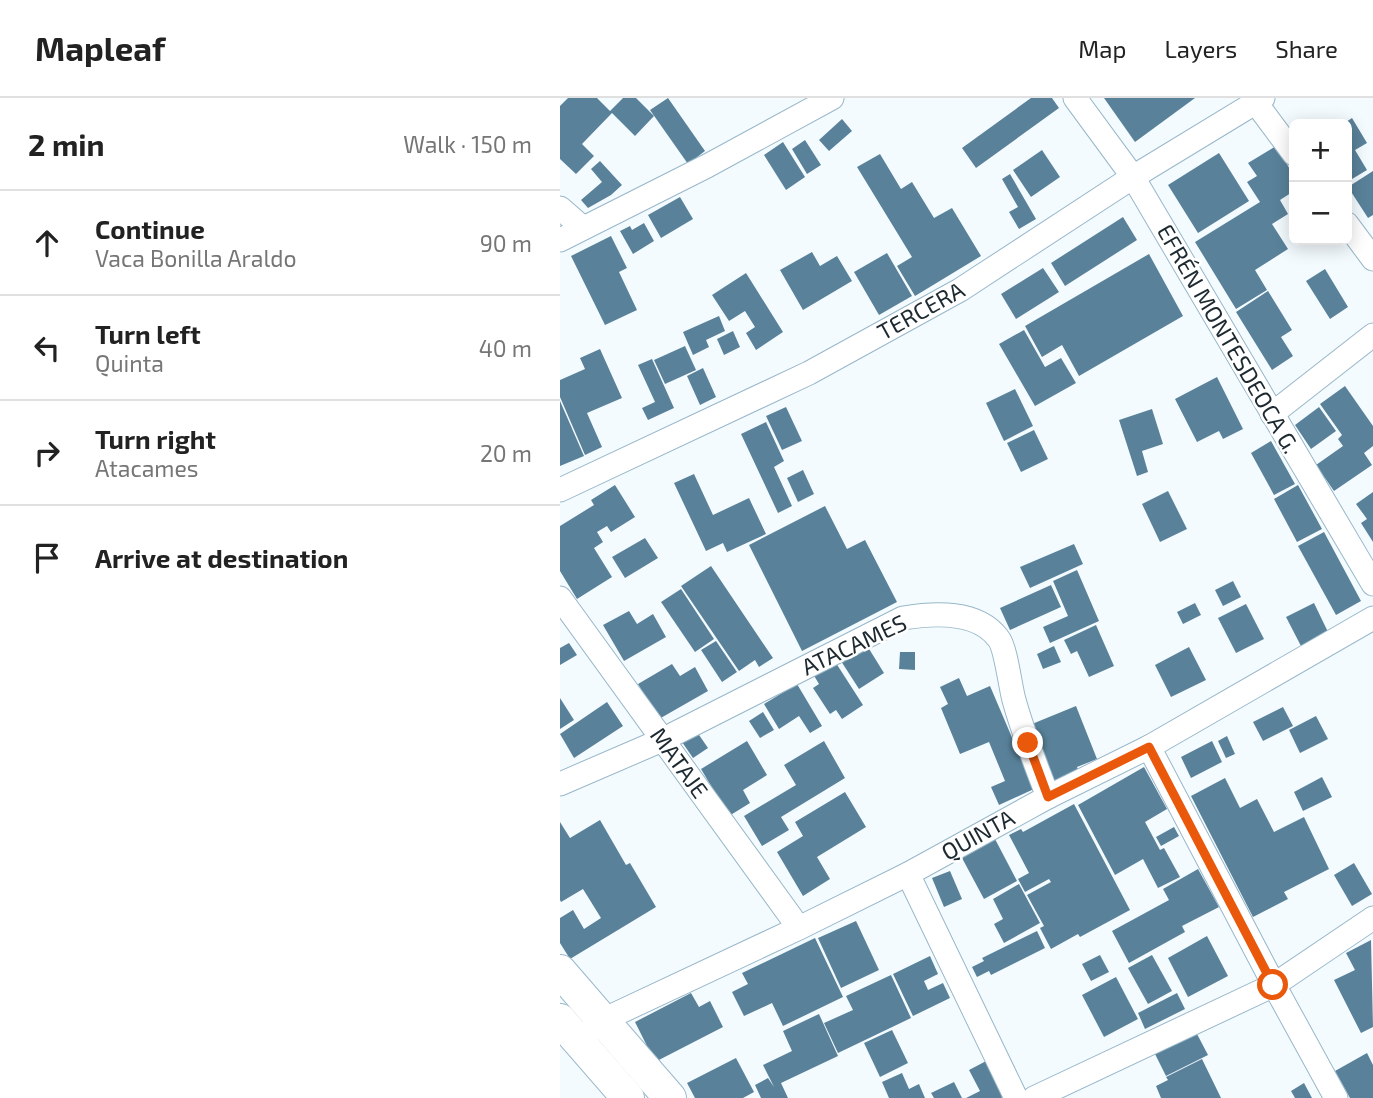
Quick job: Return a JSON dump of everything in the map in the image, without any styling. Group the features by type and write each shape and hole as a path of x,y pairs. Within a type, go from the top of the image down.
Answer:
{"main road":[{"path":"560,971 670,1098"},
{"path":"569,1030 628,1098"}],"street":[{"path":"560,240 707,166 832,98"},
{"name":"EFRÉN MONTESDEOCA G.","path":"1075,98 1133,177 1373,584"},
{"path":"1259,101 1289,147"},
{"name":"TERCERA","path":"560,490 820,367 960,290 1133,177 1259,101"},
{"path":"560,208 583,228"},
{"path":"1352,231 1373,259"},
{"path":"1272,414 1373,335"},
{"name":"MATAJE","path":"560,598 799,928"},
{"name":"ATACAMES","path":"560,784 662,740 903,618 929,614 955,616 981,623 1000,639 1014,700 1048,797"},
{"name":"QUINTA","path":"569,1030 603,1020 908,874 1048,797 1149,747 1373,618"},
{"path":"1149,747 1273,985 1336,1098"},
{"path":"908,874 1016,1098"},
{"path":"1034,1098 1273,985 1373,918"}],"building":[{"path":"568,98 597,98 610,111 623,98 636,98 654,116 635,136 612,113 582,144 594,156 576,174 560,159 560,106"},
{"path":"668,98 705,151 688,164 650,110"},
{"path":"1031,98 1052,98 1059,108 976,168 962,148"},
{"path":"1104,98 1195,98 1135,142"},
{"path":"1352,118 1367,143 1355,150 1367,170 1352,179 1352,119"},
{"path":"842,119 852,131 829,151 819,140"},
{"path":"805,140 821,165 807,174 792,149"},
{"path":"783,142 805,177 786,190 764,155"},
{"path":"1276,146 1289,168 1289,194 1280,200 1288,214 1272,224 1288,249 1255,270 1267,290 1236,309 1195,242 1260,202 1247,182 1257,176 1248,163"},
{"path":"1042,150 1060,177 1031,197 1013,170"},
{"path":"1219,153 1249,201 1198,233 1168,185"},
{"path":"880,154 901,189 912,182 934,218 952,208 981,256 915,296 897,266 912,257 857,167"},
{"path":"600,161 622,185 611,195 588,208 581,200 602,182 591,169"},
{"path":"1373,171 1373,215 1368,218 1352,193 1352,184"},
{"path":"1010,174 1036,219 1019,229 1009,212 1018,207 1002,179"},
{"path":"680,197 693,219 661,238 648,215"},
{"path":"1123,217 1137,240 1065,286 1051,263"},
{"path":"644,223 654,241 633,254 620,231 630,226 632,230"},
{"path":"611,236 627,268 619,272 637,310 605,325 571,256"},
{"path":"812,252 820,266 837,256 852,281 803,310 780,270"},
{"path":"887,253 912,296 879,315 854,272"},
{"path":"1149,254 1183,316 1079,376 1062,345 1042,357 1025,326"},
{"path":"1043,268 1059,292 1016,319 1001,294"},
{"path":"1325,269 1348,307 1330,319 1306,281"},
{"path":"746,273 783,332 756,350 746,333 755,327 745,311 729,321 712,295"},
{"path":"1268,291 1292,330 1281,337 1293,356 1272,370 1236,312"},
{"path":"719,316 725,331 706,340 709,347 693,355 683,332"},
{"path":"1024,330 1045,367 1061,358 1076,383 1035,406 999,344"},
{"path":"733,331 740,347 724,355 717,339"},
{"path":"685,346 696,370 665,384 654,360"},
{"path":"600,349 622,398 587,413 602,447 585,455 560,397 560,380 585,369 580,358"},
{"path":"652,359 674,408 648,420 642,408 655,402 638,365"},
{"path":"703,368 716,397 700,405 687,376"},
{"path":"1217,377 1243,429 1223,439 1219,431 1197,442 1175,399"},
{"path":"1345,386 1373,426 1373,446 1364,453 1372,465 1334,491 1316,465 1343,446 1338,439 1342,435 1320,404"},
{"path":"1015,389 1033,426 1004,441 986,403"},
{"path":"560,401 584,456 560,466"},
{"path":"786,407 802,441 782,450 766,416"},
{"path":"1319,407 1336,431 1311,449 1295,425"},
{"path":"1152,409 1163,444 1142,451 1148,472 1137,476 1119,420"},
{"path":"766,422 784,461 774,467 792,506 778,513 741,434"},
{"path":"1034,430 1048,459 1021,472 1007,443"},
{"path":"1271,441 1295,484 1274,495 1251,453"},
{"path":"803,470 814,494 798,502 787,478"},
{"path":"694,474 713,515 749,498 766,534 727,552 723,543 706,551 674,483"},
{"path":"615,485 635,517 611,532 607,526 597,532 603,542 594,548 612,577 577,599 560,571 560,526 594,505 591,500"},
{"path":"1298,485 1322,529 1297,542 1274,499"},
{"path":"1168,491 1187,529 1160,542 1142,504"},
{"path":"1373,492 1373,542 1361,523 1367,519 1356,504"},
{"path":"825,506 847,549 865,540 897,602 802,651 749,545"},
{"path":"1324,532 1361,601 1336,615 1298,546"},
{"path":"645,538 658,558 625,578 612,557"},
{"path":"1074,544 1083,564 1030,588 1020,567"},
{"path":"711,566 773,658 759,667 755,660 739,671 681,586"},
{"path":"1077,570 1099,621 1050,643 1043,627 1068,616 1053,581"},
{"path":"1233,581 1241,597 1223,606 1215,590"},
{"path":"1051,585 1061,607 1010,630 1000,608"},
{"path":"681,589 714,639 695,652 661,602"},
{"path":"1195,603 1201,615 1183,624 1177,612"},
{"path":"1314,603 1328,632 1301,646 1286,617"},
{"path":"1246,604 1264,639 1236,653 1218,618"},
{"path":"629,611 637,624 653,614 666,637 624,661 603,625"},
{"path":"1096,625 1114,666 1089,677 1077,651 1071,654 1064,640"},
{"path":"716,641 737,672 722,682 701,650"},
{"path":"569,643 577,655 560,665 560,648"},
{"path":"866,644 884,673 859,689 841,661"},
{"path":"1054,646 1061,662 1043,669 1037,654"},
{"path":"1189,647 1206,680 1171,697 1155,665"},
{"path":"900,652 915,652 915,670 899,669"},
{"path":"834,660 863,705 842,719 836,710 830,714 813,688 819,684 813,674"},
{"path":"672,664 680,676 695,667 708,691 659,719 638,684"},
{"path":"959,678 967,696 990,686 1034,789 999,805 991,787 1005,781 989,742 960,754 941,708 948,704 940,687"},
{"path":"797,684 822,726 810,733 799,716 779,729 764,704"},
{"path":"560,698 574,720 560,729"},
{"path":"607,702 623,726 574,758 560,734"},
{"path":"1076,706 1097,759 1077,767 1080,776 1056,785 1032,724"},
{"path":"1283,707 1293,726 1263,741 1253,722"},
{"path":"763,712 774,730 760,738 749,721"},
{"path":"1316,716 1328,739 1300,753 1289,730"},
{"path":"697,732 708,748 693,758 682,742"},
{"path":"1227,736 1235,754 1226,758 1218,741"},
{"path":"747,741 767,775 743,790 750,803 729,816 701,769"},
{"path":"824,741 845,778 781,817 789,830 762,846 744,816 796,785 784,765"},
{"path":"1212,741 1222,762 1191,778 1181,757"},
{"path":"1144,767 1167,809 1145,822 1160,850 1164,848 1180,877 1158,888 1143,859 1115,875 1078,805"},
{"path":"1322,777 1332,797 1303,811 1294,792"},
{"path":"1225,778 1240,808 1257,799 1274,832 1304,817 1329,869 1284,892 1288,899 1253,917 1191,796"},
{"path":"845,792 866,827 817,857 830,879 803,896 777,852 803,836 795,822"},
{"path":"1074,804 1130,910 1051,949 1040,928 1044,926 1027,895 1051,882 1049,879 1025,892 1018,879 1029,873 1009,835 1021,829 1023,832"},
{"path":"600,820 626,865 630,863 656,907 570,959 560,943 560,918 573,910 584,929 601,918 583,889 561,902 560,900 560,822 570,838"},
{"path":"1174,827 1179,836 1161,846 1156,837"},
{"path":"995,839 1017,881 984,899 962,858"},
{"path":"1354,863 1372,894 1352,906 1334,875"},
{"path":"1198,869 1219,907 1182,926 1185,932 1129,963 1112,931 1169,900 1163,889"},
{"path":"950,871 962,899 944,907 932,878"},
{"path":"1019,884 1040,923 1004,943 994,924 1003,919 993,899"},
{"path":"856,921 879,970 841,988 818,938"},
{"path":"1037,931 1045,948 991,975 989,971 977,977 972,967 984,961 982,958"},
{"path":"1207,936 1228,976 1188,997 1168,958"},
{"path":"815,938 843,997 783,1026 772,1003 744,1016 732,992 748,984 742,973"},
{"path":"1371,940 1373,1027 1361,1033 1334,980 1355,970 1346,953"},
{"path":"1100,955 1109,972 1091,981 1082,964"},
{"path":"1152,955 1172,991 1148,1004 1128,968"},
{"path":"930,956 938,974 924,981 928,990 943,983 950,998 913,1016 893,974"},
{"path":"891,975 911,1018 838,1053 824,1023 853,1010 846,996"},
{"path":"1116,977 1138,1019 1104,1037 1082,995"},
{"path":"691,993 699,1007 710,1001 723,1027 655,1062 635,1022"},
{"path":"1177,993 1185,1009 1145,1029 1138,1013"},
{"path":"819,1014 838,1056 781,1083 788,1098 761,1098 755,1085 768,1078 774,1087 763,1065 792,1051 783,1031"},
{"path":"892,1030 908,1063 880,1077 864,1043"},
{"path":"1197,1034 1208,1055 1166,1076 1155,1054"},
{"path":"1367,1053 1373,1065 1373,1098 1350,1098 1335,1071"},
{"path":"736,1058 754,1092 743,1098 695,1098 687,1083"},
{"path":"990,1059 1007,1095 1001,1098 966,1098 980,1091 969,1070"},
{"path":"1202,1059 1221,1098 1161,1098 1156,1086 1168,1080 1166,1077"},
{"path":"902,1073 909,1089 919,1084 925,1098 889,1098 882,1082"},
{"path":"954,1082 962,1098 934,1098 931,1093"},
{"path":"1304,1083 1312,1098 1295,1098 1291,1091"}],"route":[{"path":"1028,743 1048,797 1149,747 1273,985"}]}
